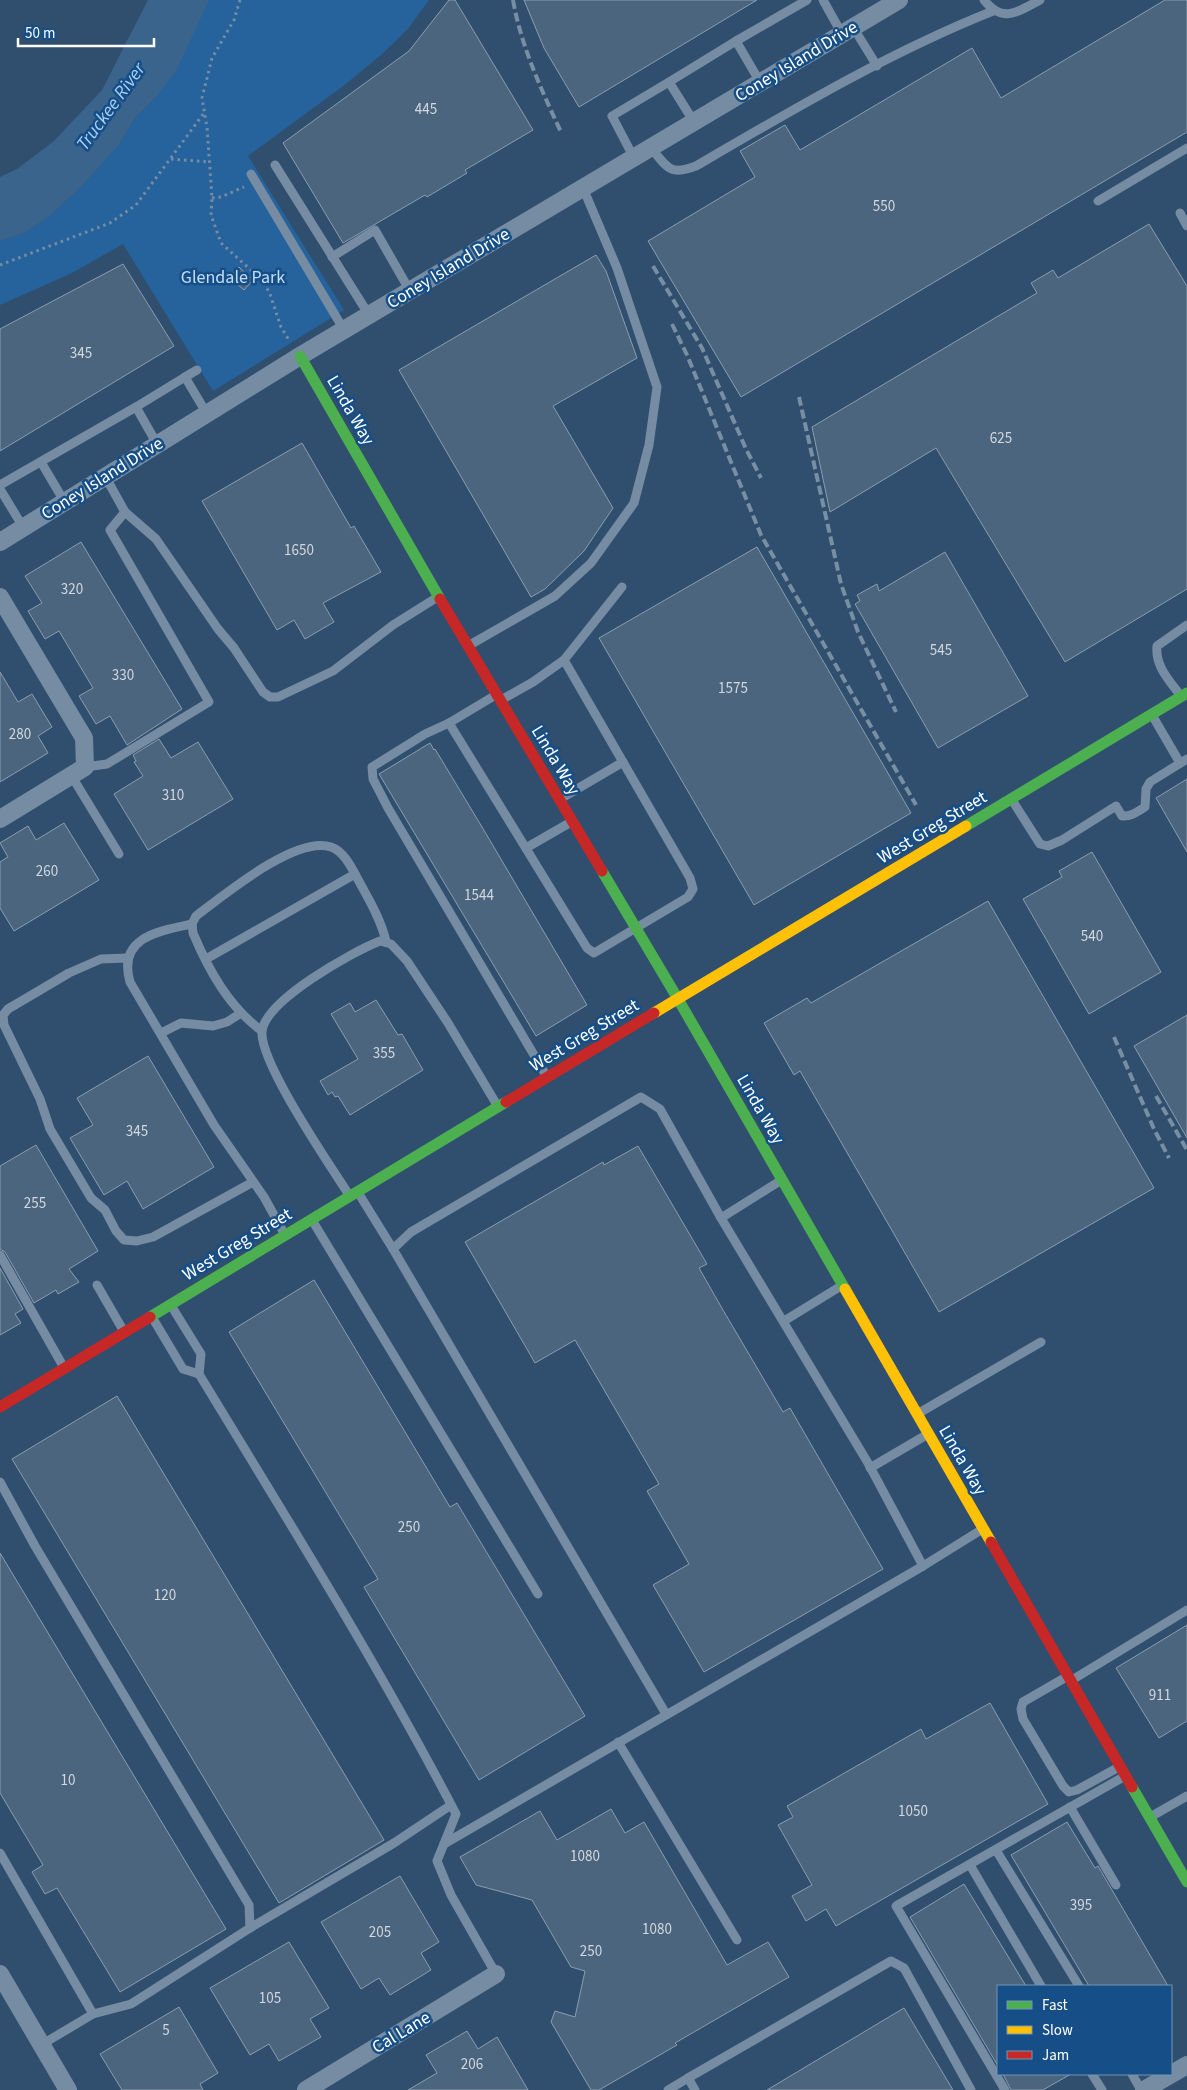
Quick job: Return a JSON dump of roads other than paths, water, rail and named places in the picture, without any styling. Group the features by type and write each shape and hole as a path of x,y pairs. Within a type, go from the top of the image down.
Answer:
{"street":[{"name":"Coney Island Drive","path":"0,542 300,356 899,0"},
{"name":"Linda Way","path":"300,356 468,646 678,999 1187,1882"},
{"path":"0,597 84,738 78,771 0,819"},
{"name":"West Greg Street","path":"0,1407 1184,695"},
{"path":"0,1974 63,2087"},
{"name":"Cal Lane","path":"306,2090 496,1974"},
{"path":"1172,2074 1187,2064"},
{"path":"1148,2089 1170,2075"}],"lane":[{"path":"634,158 612,116 807,0"},
{"path":"823,0 877,66"},
{"path":"984,0 993,11 1005,15 1021,10 1040,0"},
{"path":"651,148 668,168 677,171 696,166 809,100 960,25 993,11"},
{"path":"736,41 760,82"},
{"path":"669,82 694,122"},
{"path":"1098,201 1187,148"},
{"path":"275,165 370,315"},
{"path":"253,178 344,330"},
{"path":"468,646 555,596 591,563 634,503 649,445 657,387 617,268 584,188"},
{"path":"1180,213 1187,226"},
{"path":"332,256 375,230 410,291"},
{"path":"23,527 0,487 197,370"},
{"path":"186,377 207,414"},
{"path":"136,406 157,444"},
{"path":"41,462 64,501"},
{"path":"105,476 125,512 156,539 263,692 270,697 278,697 334,671 393,625 439,596"},
{"path":"119,854 78,771 107,764 208,702 110,530 125,512"},
{"path":"548,1078 388,808 374,779 372,767 425,734 498,697 533,682 564,660 622,587"},
{"path":"1184,695 1160,668 1156,653 1158,646 1166,638 1187,625"},
{"path":"449,723 587,948 594,954 688,896 693,889 690,878 564,660"},
{"path":"1012,799 1040,844 1048,846 1062,840 1116,806 1122,816 1135,814 1145,807 1146,789 1150,782 1184,761 1152,715"},
{"path":"559,799 623,762"},
{"path":"526,848 572,821"},
{"path":"262,1030 241,1013 224,994 193,933 192,924 196,916 241,883 274,862 307,846 321,845 333,847 341,853 355,874 383,928 386,941"},
{"path":"206,959 355,874"},
{"path":"192,924 155,932 133,948 127,958 126,966 130,982 214,1125 253,1182 285,1235"},
{"path":"498,1107 448,1022 407,961 386,941 380,940 358,951 297,989 267,1018 262,1030 263,1046 269,1062 305,1125 393,1249 666,1714"},
{"path":"127,958 101,959 69,973 8,1009 3,1015 4,1025 40,1100 50,1129 71,1168 91,1198 105,1210 116,1231 124,1240 137,1241 153,1237 253,1182"},
{"path":"161,1033 181,1023 213,1026 227,1022 241,1013"},
{"path":"393,1249 411,1232 641,1097 660,1109 721,1218 870,1468 923,1566"},
{"path":"721,1218 782,1180"},
{"path":"312,1220 538,1594"},
{"path":"0,1255 65,1368"},
{"path":"96,1284 125,1332"},
{"path":"784,1321 842,1285"},
{"path":"170,1304 201,1354 199,1374 335,1600 456,1814 437,1861 451,1895 496,1974"},
{"path":"152,1316 183,1369 199,1374"},
{"path":"917,1415 1041,1342"},
{"path":"870,1468 928,1434"},
{"path":"0,1482 35,1546 249,1905 250,1928"},
{"path":"444,1844 923,1566 983,1529"},
{"path":"1123,1771 1069,1792 1063,1786 1023,1719 1021,1709 1023,1702 1069,1678 1187,1610"},
{"path":"618,1742 737,1940"},
{"path":"1005,2090 896,1906 1070,1807 1123,1771"},
{"path":"1150,1817 1187,1796"},
{"path":"41,2045 92,2014 131,2004 250,1928 394,1843 451,1805"},
{"path":"1070,1807 1116,1885"},
{"path":"996,1850 1078,1985"},
{"path":"0,1853 92,2014"},
{"path":"970,1865 1040,1985"},
{"path":"668,2090 891,1961 904,1968 971,2090"},
{"path":"1093,2075 1102,2090"},
{"path":"1133,2075 1148,2089"},
{"path":"688,2078 695,2090"}],"water":[{"name":"Truckee River","path":"148,0 209,0 177,69 157,96 135,118 119,145 82,186 51,215 25,233 0,241 0,177 17,169 54,141 102,90"}],"railway":[{"path":"513,0 526,51 561,132"},
{"path":"653,266 702,348 746,449 761,478"},
{"path":"672,324 687,355 761,535 916,805"},
{"path":"799,397 841,584 858,632 896,712"},
{"path":"1114,1037 1154,1129 1169,1158"},
{"path":"1156,1096 1187,1150"}],"park label":[{"name":"Glendale Park","path":"233,277"}]}
